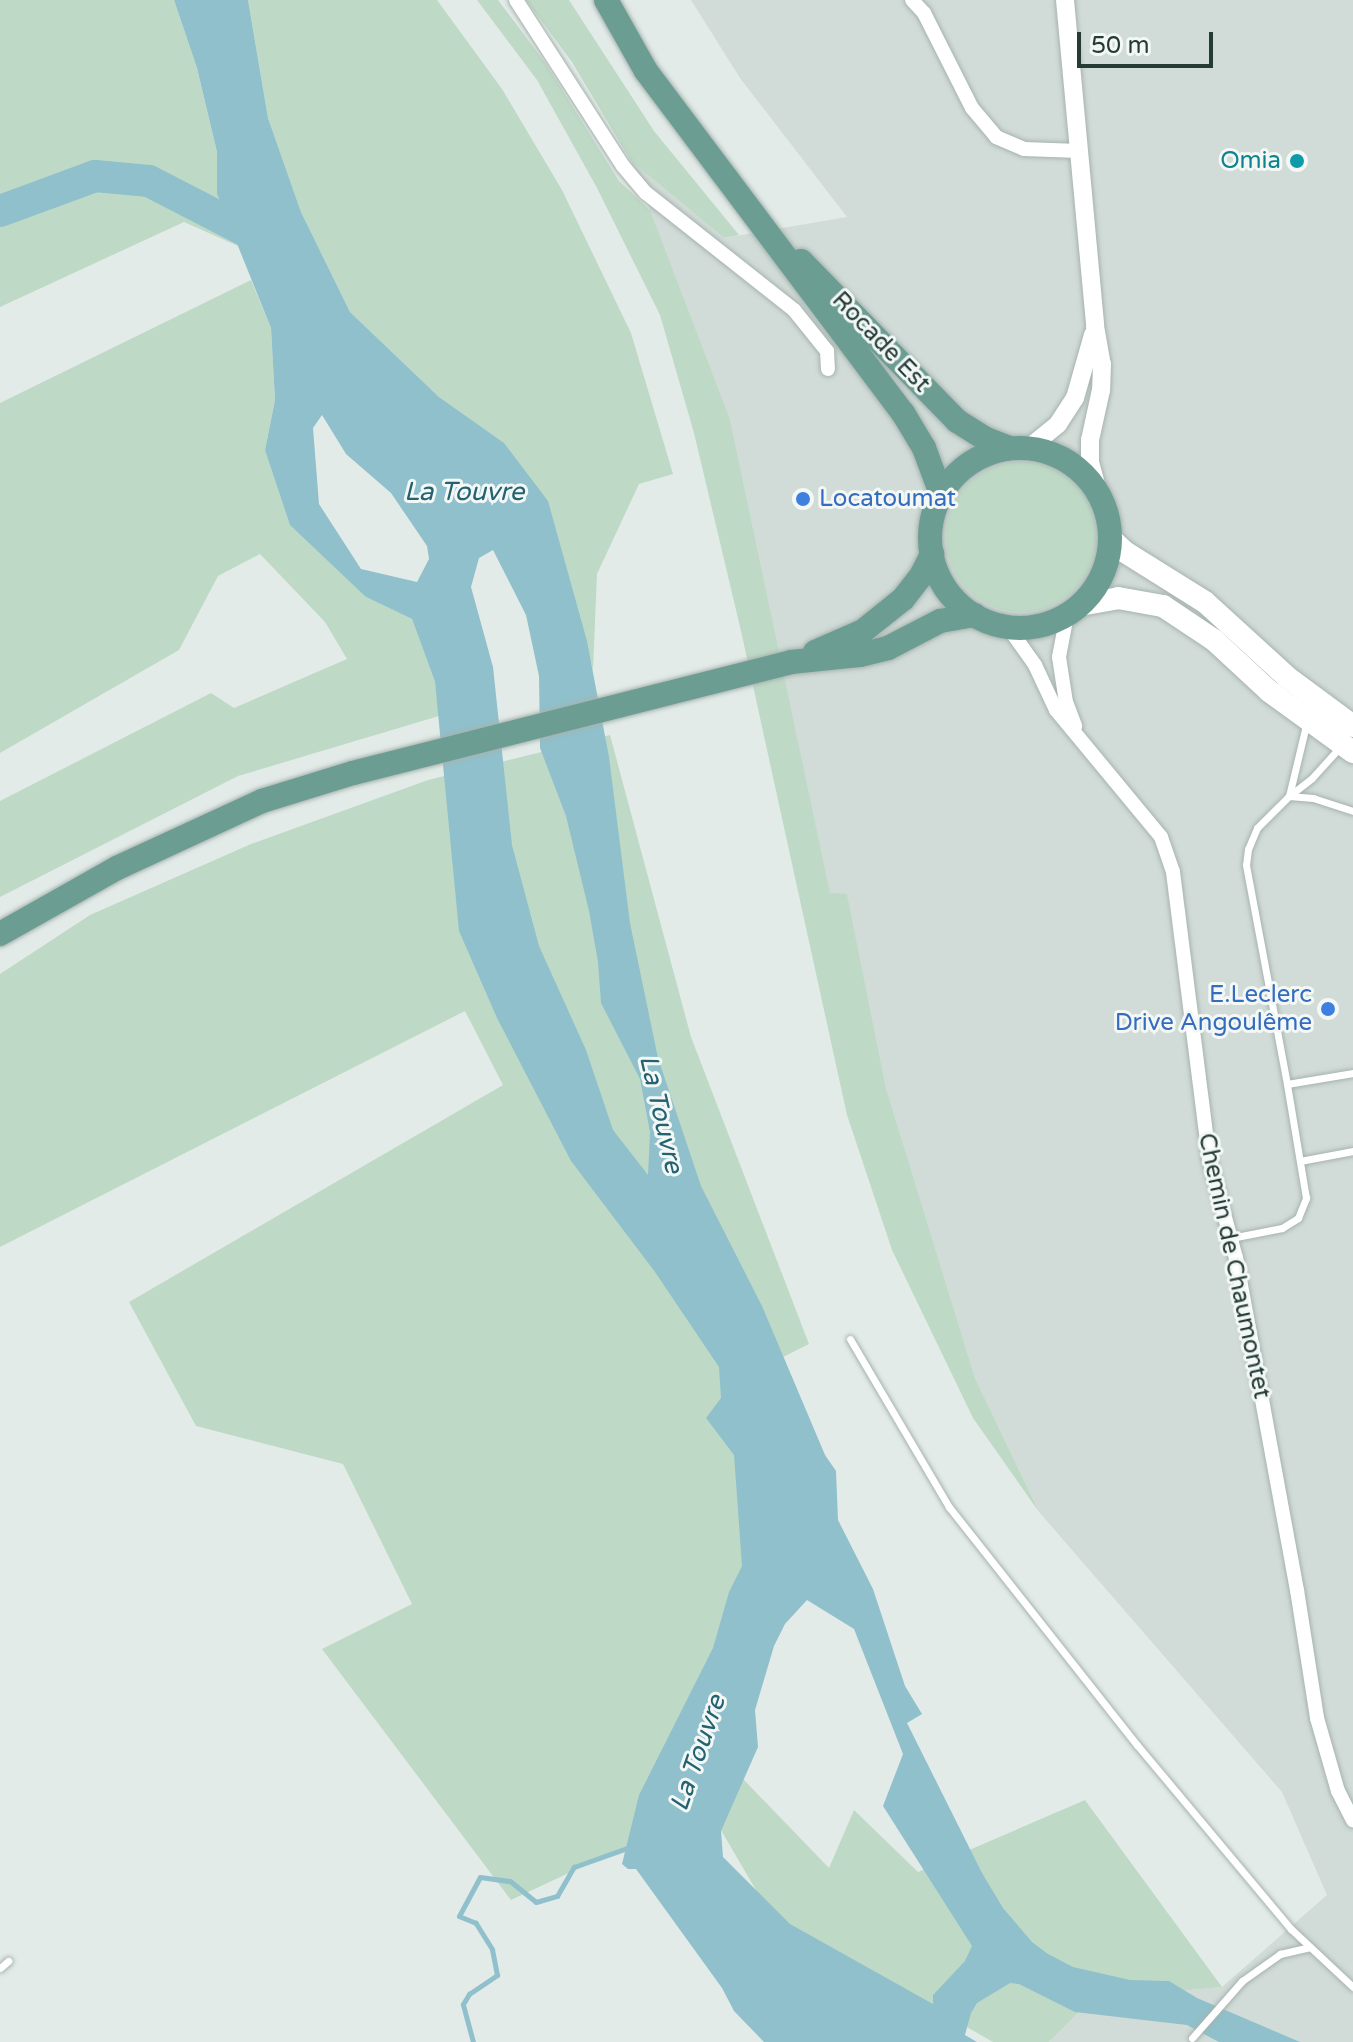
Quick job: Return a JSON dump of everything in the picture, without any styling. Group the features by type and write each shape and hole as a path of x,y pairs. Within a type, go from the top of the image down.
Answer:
{"main road":[{"name":"Rocade Est","path":"606,0 646,71 762,223 788,265 903,413 924,448 941,494"},
{"name":"Rocade Est","path":"762,223 957,421 986,439 1019,447"},
{"path":"1074,610 1102,575 1111,539 1105,505 1097,489 1080,470 1058,455 1019,447 970,463 941,494 931,523 932,554 946,589 974,615 1008,627 1039,626 1074,610 1118,598 1163,606 1214,640 1269,691 1307,719 1349,741"},
{"path":"1111,539 1125,552 1205,602 1287,677 1349,741"},
{"path":"791,662 863,631 903,599 921,576 932,554"},
{"path":"0,935 117,868 262,801 353,773 791,662 860,655 888,648 940,621 974,615"}],"street":[{"path":"516,0 623,166 646,193 794,310 827,351 828,369"},
{"path":"912,0 924,13 972,108 996,137 1024,149 1079,151"},
{"path":"1065,0 1095,326 1102,364 1101,390 1091,427 1090,462 1097,489"},
{"path":"1019,447 1058,424 1075,398 1095,326"},
{"name":"Chemin de Chaumontet","path":"1074,610 1061,632 1059,657 1066,702 1078,734"},
{"name":"Chemin de Chaumontet","path":"1008,627 1035,665 1056,710 1161,837 1173,872 1209,1158 1231,1238 1297,1590 1317,1718 1338,1791 1353,1820"}],"lane":[{"path":"1289,796 1307,719"},
{"path":"1231,1238 1282,1228 1298,1218 1306,1198 1246,865 1248,849 1257,828 1349,741"},
{"path":"1289,796 1313,798 1353,811"},
{"path":"1287,1084 1353,1073"},
{"path":"1300,1161 1353,1151"},
{"path":"850,1339 949,1507 1137,1745 1310,1947 1353,1987"},
{"path":"1192,2038 1242,1981 1280,1954 1310,1947"},
{"path":"0,1968 8,1961"}],"shaded area":[{"path":"691,0 1353,0 1353,2042 1049,2042 1092,1999 1222,1987 1327,1895 1282,1792 1039,1512 975,1378 886,1088 847,895 830,894 730,419 631,161 724,238 847,217 740,78"}],"green space":[{"path":"0,0 174,0 197,68 217,152 217,194 238,246 184,222 0,307"},
{"path":"248,0 437,0 502,89 562,190 631,333 673,474 639,484 597,574 593,670 577,611 503,443 439,397 350,312 301,212 268,118"},
{"path":"477,0 498,0 546,64 619,181 650,210 730,419 830,893 847,894 886,1088 975,1378 1039,1512 973,1418 892,1250 847,1115 741,631 694,433 660,315 597,188 537,80"},
{"path":"526,0 569,0 654,131 739,235 724,238 631,161 572,62"},
{"path":"251,280 271,328 275,400 265,450 366,597 412,619 435,682 439,716 238,776 0,897 0,801 211,693 234,708 347,659 325,622 260,554 218,576 179,650 0,753 0,403"},
{"path":"1021,462 1050,468 1074,484 1090,508 1096,537 1090,566 1074,590 1050,606 1021,612 992,606 968,590 952,566 946,537 952,508 968,484 992,468"},
{"path":"610,735 691,1037 809,1344 769,1364 719,1754 829,1868 854,1810 918,1872 1085,1800 1222,1987 1092,1999 1049,2042 993,2042 770,1914 708,1808 511,1900 322,1649 412,1604 343,1464 196,1426 129,1302 503,1085 465,1011 0,1247 0,974 90,915 251,844 428,780"}],"water":[{"name":"La Touvre","path":"174,0 248,0 268,118 301,212 350,312 439,397 504,443 548,501 587,641 609,757 630,923 658,1058 701,1186 762,1306 825,1455 836,1471 838,1520 873,1589 905,1686 922,1714 907,1723 982,1873 1003,1908 1032,1942 1048,1954 1073,1967 1130,1980 1169,1981 1197,1998 1300,2042 1219,2042 1187,2025 1075,2012 1019,1984 1010,1983 977,2003 971,2013 965,2035 977,2042 764,2042 734,2011 722,1988 636,1869 628,1869 622,1864 639,1795 713,1648 729,1592 742,1566 734,1455 706,1418 721,1398 719,1367 655,1272 571,1161 497,1018 459,931 435,682 412,619 366,597 290,525 265,450 275,400 271,328 217,194 217,152 197,68","holes":["322,415 346,454 391,493 427,546 429,559 417,582 361,569 319,504 313,428","493,550 526,615 539,676 540,748 566,816 589,911 601,1003 640,1079 650,1132 648,1175 613,1130 586,1050 539,946 512,845 493,667 471,587 479,558","807,1600 854,1629 903,1754 883,1806 972,1946 965,1961 933,1995 933,2004 790,1924 723,1857 721,1831 758,1747 755,1710 774,1646 785,1624"]}],"waterway":[{"path":"0,211 95,176 149,181 267,242"},
{"path":"473,2042 463,2004 469,1994 497,1975 492,1949 476,1923 459,1916 480,1877 510,1881 536,1902 557,1896 574,1867 630,1847"}],"place":[{"name":"Omia","path":"1297,161"},
{"name":"Locatoumat","path":"803,499"},
{"name":"E.Leclerc Drive Angoulême","path":"1328,1009"}]}
